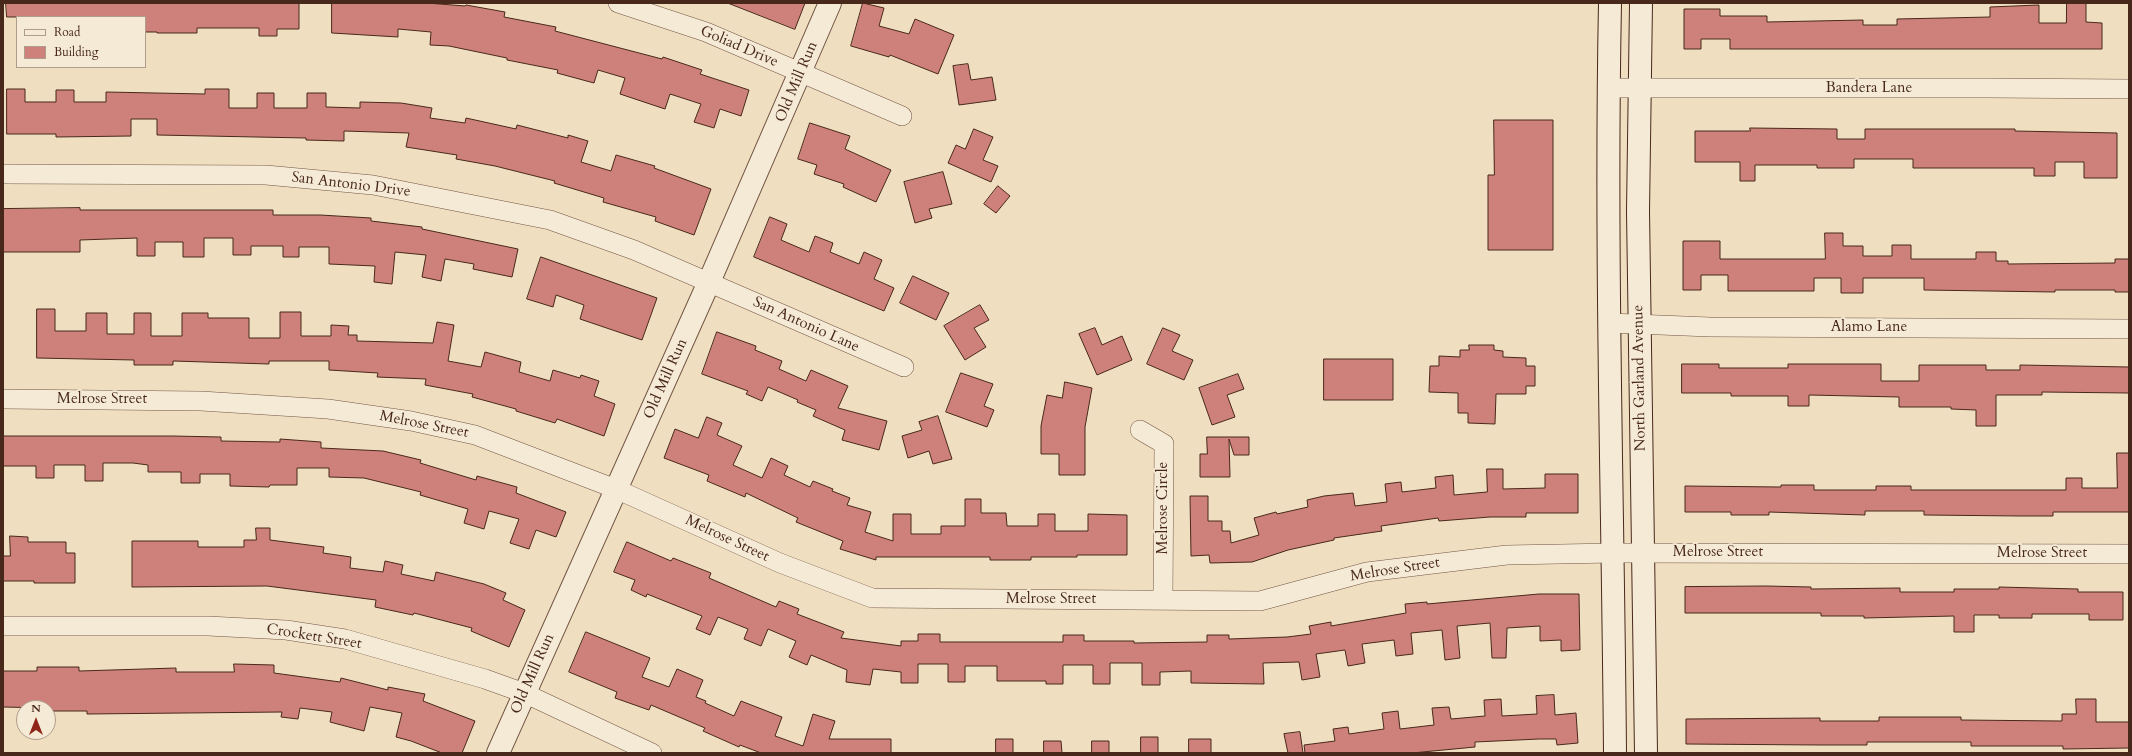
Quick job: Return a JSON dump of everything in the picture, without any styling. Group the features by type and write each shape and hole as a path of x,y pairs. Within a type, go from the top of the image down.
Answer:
{"main road":[{"name":"Old Mill Run","path":"498,753 710,282 801,74 830,3"},
{"name":"North Garland Avenue","path":"1610,3 1608,88 1609,323 1615,753"},
{"name":"North Garland Avenue","path":"1641,3 1638,211 1646,753"}],"street":[{"name":"Goliad Drive","path":"618,3 706,32 902,116"},
{"name":"Bandera Lane","path":"1608,88 2129,89"},
{"name":"San Antonio Drive","path":"3,174 266,175 373,185 550,220 634,250 710,282"},
{"name":"San Antonio Lane","path":"710,282 904,366"},
{"name":"Alamo Lane","path":"1609,323 1710,327 2129,329"},
{"name":"Melrose Street","path":"3,400 200,401 328,408 411,421 475,435 616,489 780,563 872,598 1260,601 1367,572 1507,555 1613,553 2129,554"},
{"name":"Melrose Circle","path":"1140,430 1164,444 1163,600"},
{"name":"Crockett Street","path":"3,626 208,626 286,630 345,639 485,679 524,693 652,753"}],"building":[{"path":"6,3 299,3 299,29 277,29 277,36 259,36 259,28 197,28 197,33 146,32 146,16 7,17"},
{"path":"332,3 427,3 466,5 505,12 504,17 556,27 555,31 662,59 663,57 702,70 700,74 749,90 741,116 720,109 714,128 694,122 701,104 670,94 665,109 620,94 625,78 598,70 594,83 557,73 558,70 507,60 507,58 449,46 430,45 431,32 398,29 398,37 332,33"},
{"path":"728,3 805,3 795,29"},
{"path":"863,3 884,8 879,26 909,34 915,19 954,35 938,74 890,55 889,57 851,46"},
{"path":"2067,3 2086,3 2086,22 2102,23 2102,49 1730,49 1730,39 1701,39 1701,49 1684,49 1684,9 1720,9 1720,16 1767,16 1767,22 1863,20 1863,25 1897,25 1897,19 1990,17 1990,7 2039,5 2039,23 2066,23"},
{"path":"968,64 971,80 992,77 996,100 959,105 953,66"},
{"path":"7,89 25,89 25,102 56,102 56,90 74,90 74,102 106,102 106,92 205,94 205,89 229,89 229,108 257,108 257,93 274,93 274,108 307,108 307,93 326,93 326,107 360,108 360,102 401,103 432,108 430,118 465,123 466,118 516,129 517,125 568,138 568,135 588,141 581,162 611,171 616,155 655,166 654,168 711,189 694,235 655,221 656,217 603,202 604,198 554,183 555,181 495,166 456,159 457,155 406,147 409,133 344,131 344,141 306,140 306,138 157,135 157,119 131,119 131,136 56,137 56,134 7,134"},
{"path":"1494,120 1553,120 1553,250 1488,250 1488,175 1494,175"},
{"path":"810,123 850,136 845,149 891,170 876,202 843,187 844,184 814,174 817,165 798,159"},
{"path":"1750,128 1837,129 1837,139 1865,139 1865,129 2015,129 2015,131 2117,133 2117,178 2084,178 2084,162 2055,162 2055,176 2034,176 2034,168 1913,168 1913,159 1854,159 1854,168 1817,168 1817,165 1755,165 1755,181 1740,181 1740,162 1695,162 1695,131 1750,131"},
{"path":"974,129 993,137 983,160 998,166 991,182 948,163 956,145 965,149"},
{"path":"943,172 952,204 929,209 932,218 915,223 904,182"},
{"path":"998,186 1010,196 996,213 984,204"},
{"path":"80,208 80,210 273,210 273,215 320,215 371,218 371,221 422,227 422,229 518,249 512,277 473,269 474,264 445,259 441,281 422,277 426,255 395,252 392,284 374,282 375,266 329,264 329,247 299,247 299,257 283,257 283,246 251,246 251,255 233,255 233,238 204,238 204,257 183,257 183,242 155,242 155,256 137,256 137,238 80,240 80,252 3,252 3,209"},
{"path":"770,217 787,224 781,240 809,252 815,236 833,243 830,252 859,264 864,252 882,260 874,279 894,288 884,311 754,257"},
{"path":"1825,233 1843,233 1843,246 1863,246 1863,256 1892,256 1892,245 1911,245 1911,259 1976,259 1976,252 1996,252 1996,261 2008,261 2008,264 2115,263 2115,259 2129,259 2129,292 2115,292 2115,290 2055,290 2055,292 1924,290 1924,278 1863,278 1863,293 1841,293 1841,278 1814,278 1814,291 1728,291 1728,275 1701,275 1701,290 1683,290 1683,241 1720,241 1720,259 1825,259"},
{"path":"541,257 657,298 642,340 580,319 584,305 556,295 553,307 527,299"},
{"path":"913,276 949,293 936,320 900,303"},
{"path":"980,305 989,320 974,328 986,347 965,360 944,326"},
{"path":"37,309 55,309 55,331 86,331 86,313 107,313 107,334 134,334 134,313 151,313 151,336 182,336 182,313 208,313 208,318 249,318 249,338 280,338 280,312 301,312 301,336 331,336 331,325 349,326 348,335 357,335 357,341 433,343 437,322 454,325 448,361 481,367 485,352 521,362 519,372 550,381 553,370 580,378 581,375 599,381 594,396 615,404 604,436 557,419 555,423 516,411 516,409 472,397 473,394 425,385 426,379 377,377 378,373 329,370 329,361 269,361 269,364 173,361 173,365 134,365 134,360 37,358"},
{"path":"1095,328 1102,345 1122,336 1132,360 1097,375 1079,334"},
{"path":"1163,328 1180,335 1172,351 1193,360 1184,380 1147,364"},
{"path":"717,332 756,346 755,350 782,361 779,369 806,381 811,370 848,386 838,408 887,421 879,450 842,440 845,430 813,416 816,410 797,402 798,400 768,387 762,401 746,394 748,391 702,374"},
{"path":"1469,345 1494,345 1494,350 1503,351 1503,357 1526,358 1526,366 1535,366 1535,386 1526,386 1526,394 1496,394 1495,424 1468,423 1468,413 1458,413 1458,393 1429,392 1430,366 1439,366 1439,356 1460,357 1460,350 1469,350"},
{"path":"1324,359 1393,359 1393,400 1324,400"},
{"path":"1682,364 1719,364 1719,368 1788,368 1788,364 1881,364 1881,381 1919,381 1919,365 1986,365 1986,370 2020,370 2020,365 2129,367 2129,393 2042,392 2042,395 1996,395 1996,426 1976,426 1976,410 1951,409 1951,407 1899,407 1899,397 1809,395 1809,406 1788,406 1788,396 1731,396 1731,393 1682,393"},
{"path":"961,373 993,384 984,406 994,410 987,427 946,412"},
{"path":"1238,374 1244,389 1227,395 1235,417 1212,425 1199,388"},
{"path":"1065,382 1092,388 1085,427 1085,475 1059,475 1059,454 1041,454 1041,426 1047,395 1062,398"},
{"path":"938,416 952,459 933,464 929,451 908,458 902,436 922,430 919,422"},
{"path":"707,417 722,423 717,435 742,446 733,465 762,478 771,458 788,466 784,475 810,487 813,481 833,489 832,491 850,498 847,505 871,512 865,532 893,541 893,514 911,514 911,534 941,534 941,526 965,526 965,499 981,499 981,513 1006,513 1007,526 1038,526 1038,514 1055,514 1055,531 1088,531 1088,514 1127,515 1127,555 1031,557 1031,560 990,560 990,557 876,557 876,560 840,549 843,541 796,522 798,518 746,493 745,497 707,481 709,475 664,458 675,429 698,438"},
{"path":"3,436 173,436 221,437 221,441 280,442 280,439 321,442 321,448 383,451 421,460 420,463 476,480 477,476 517,487 516,493 566,512 556,537 536,530 529,549 510,543 519,519 489,511 484,529 464,523 468,509 420,495 421,492 364,478 329,477 329,468 297,468 297,485 270,485 269,487 230,486 230,474 200,474 200,483 181,483 181,472 148,472 148,465 133,463 103,463 103,481 85,481 85,465 54,465 54,478 36,478 36,466 3,466"},
{"path":"1207,437 1249,437 1249,455 1234,455 1229,439 1230,477 1200,477 1200,454 1207,454"},
{"path":"2117,453 2129,453 2129,512 2053,512 2053,516 2020,516 1924,515 1924,511 1865,511 1865,515 1769,512 1769,515 1731,515 1731,512 1685,512 1685,486 1781,487 1781,485 1814,485 1814,490 1876,490 1876,486 1911,486 1911,490 2066,490 2066,478 2082,478 2082,488 2117,488"},
{"path":"1487,469 1503,469 1503,489 1545,488 1545,474 1578,474 1578,513 1526,513 1526,517 1490,517 1439,521 1438,518 1381,526 1382,531 1334,538 1334,540 1288,550 1252,562 1210,563 1209,555 1191,556 1190,496 1208,496 1208,521 1222,521 1222,531 1230,531 1231,543 1259,535 1254,518 1276,512 1277,514 1308,507 1307,500 1324,496 1353,493 1355,506 1387,502 1385,484 1401,482 1402,492 1436,488 1435,477 1453,475 1454,495 1487,492"},
{"path":"256,528 270,528 270,540 324,547 323,553 351,557 350,568 383,572 385,561 403,565 401,574 434,581 436,572 484,584 506,593 503,600 525,610 509,647 471,631 472,628 414,613 413,615 375,607 376,600 267,586 132,587 132,541 198,541 198,547 244,547 244,540 256,540"},
{"path":"10,536 28,537 28,542 66,542 66,553 75,553 75,583 3,581 3,556 10,556"},
{"path":"627,542 671,561 673,558 711,573 709,578 776,607 779,601 799,609 797,614 844,632 841,638 901,646 901,641 918,641 918,634 940,634 940,642 1063,642 1063,635 1084,635 1084,641 1134,641 1134,643 1207,642 1207,635 1229,635 1229,639 1287,637 1311,634 1309,626 1331,622 1331,626 1406,613 1405,604 1427,602 1427,604 1539,594 1579,594 1580,650 1561,651 1561,640 1540,641 1540,626 1507,628 1506,658 1492,658 1490,623 1457,626 1460,658 1445,660 1442,630 1411,633 1413,654 1396,656 1394,640 1362,644 1365,663 1348,666 1345,650 1316,654 1320,677 1302,680 1299,662 1263,663 1264,684 1191,683 1191,671 1160,672 1160,685 1142,685 1142,663 1110,663 1110,684 1093,684 1093,665 1063,665 1063,684 1046,684 1046,681 997,681 997,666 965,666 965,682 948,682 948,664 918,664 918,683 901,683 901,672 873,669 870,685 846,682 847,670 811,655 807,665 789,657 796,641 768,629 761,646 744,639 748,629 718,617 710,635 696,629 702,616 647,594 646,597 631,590 635,580 614,572"},
{"path":"1685,587 1811,587 1811,589 1900,588 1900,592 1954,592 1954,589 1999,589 1999,587 2078,589 2078,592 2123,592 2123,620 2089,620 2089,614 2032,614 2032,618 1999,618 1999,615 1974,615 1974,632 1954,632 1954,616 1864,618 1864,616 1821,616 1821,613 1685,613"},
{"path":"586,632 650,658 642,677 669,687 677,669 703,680 696,697 706,701 705,703 734,716 741,701 782,717 775,736 803,746 813,714 835,721 829,739 891,739 891,753 761,753 740,745 739,747 703,731 705,728 651,705 649,710 615,698 617,692 569,672"},
{"path":"234,664 274,665 274,673 340,682 341,678 388,690 388,687 425,694 423,701 475,721 462,753 442,753 396,737 402,713 370,707 364,731 330,722 332,712 300,708 298,719 281,717 282,712 87,714 87,711 56,711 56,700 16,700 16,707 3,707 3,671 37,671 37,667 79,667 79,671 176,668 176,672 234,672"},
{"path":"1554,695 1555,715 1576,713 1578,743 1557,745 1556,739 1539,739 1475,742 1475,747 1412,753 1305,753 1304,745 1335,741 1333,729 1348,727 1349,734 1384,729 1382,713 1398,711 1400,729 1434,725 1432,708 1449,707 1451,719 1485,716 1484,700 1501,699 1502,716 1537,714 1536,696"},
{"path":"2076,699 2096,699 2096,722 2129,722 2129,748 2063,749 2063,746 1971,746 1971,742 1867,742 1867,745 1686,744 1686,719 1820,718 1820,721 1879,721 1879,717 1961,717 1961,720 2062,721 2062,714 2076,714"},
{"path":"1300,732 1303,753 1288,753 1284,734"},
{"path":"1141,737 1158,737 1158,753 1141,753"},
{"path":"996,739 1013,739 1013,753 996,753"},
{"path":"1189,739 1211,739 1211,753 1189,753"},
{"path":"1044,741 1061,741 1062,753 1044,753"},
{"path":"1092,741 1109,741 1109,753 1092,753"}]}
